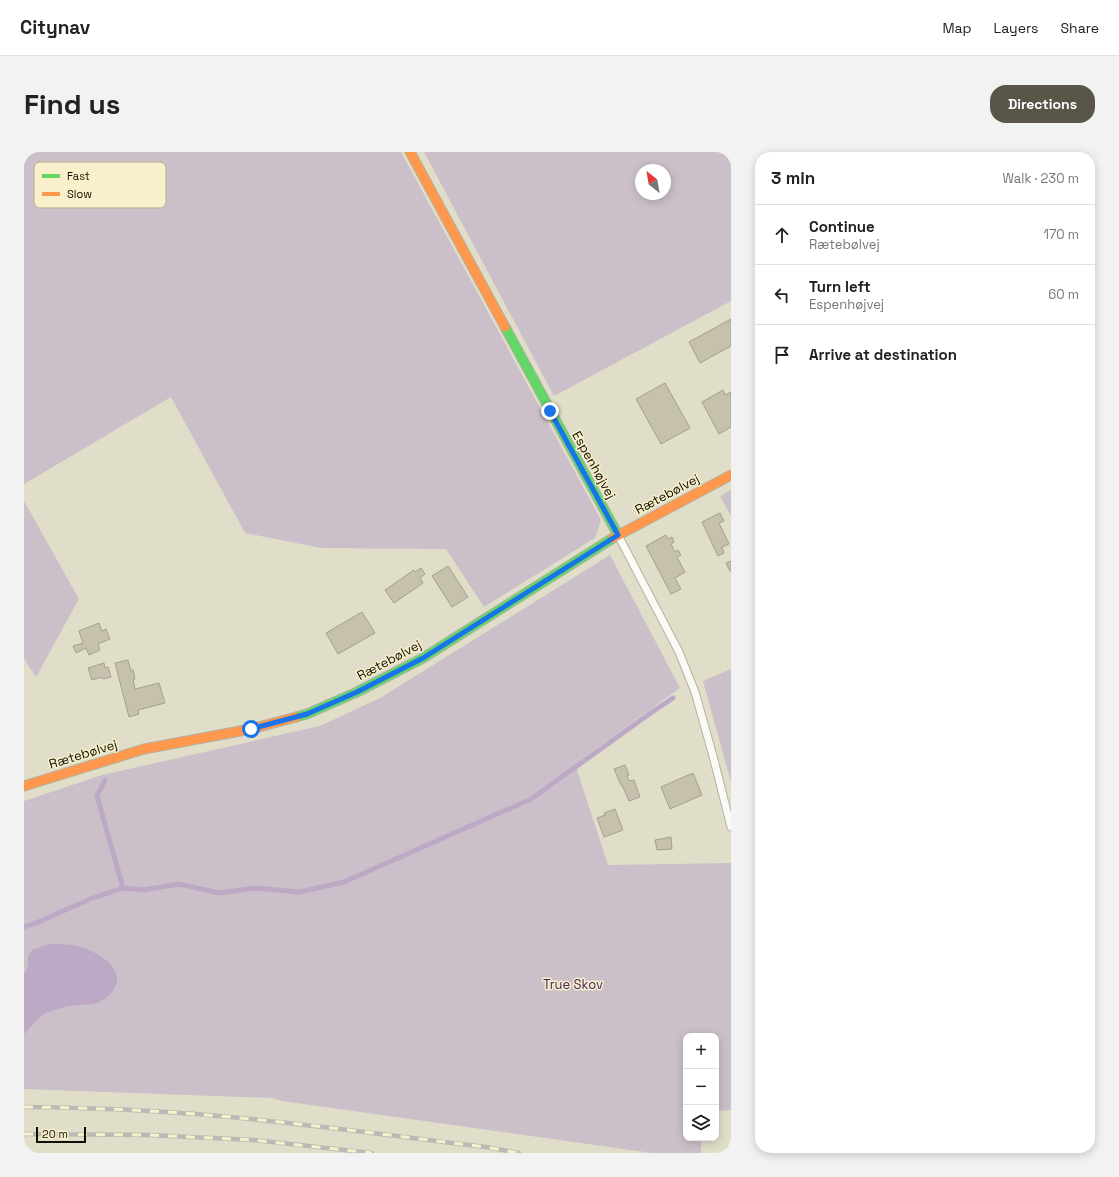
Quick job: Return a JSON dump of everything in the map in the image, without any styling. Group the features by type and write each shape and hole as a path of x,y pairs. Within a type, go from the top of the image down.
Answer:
{"street":[{"name":"Espenhøjvej","path":"410,152 618,535"},
{"name":"Rætebølvej","path":"24,786 144,750 251,729 307,714 357,692 423,658 618,535 731,475"}],"lane":[{"name":"Espenhøjvej","path":"618,535 679,652 695,692 731,826"}],"green space":[{"path":"24,152 401,152 601,520 595,538 484,607 446,549 321,548 245,533 171,397 24,484"},
{"path":"424,152 731,152 731,301 554,396"},
{"path":"731,490 731,516 720,496"},
{"path":"24,501 79,599 36,677 24,659"},
{"name":"True Skov","path":"610,555 680,688 575,764 608,865 731,863 731,1110 719,1111 719,1033 683,1033 683,1141 701,1141 701,1153 652,1153 282,1101 272,1098 24,1089 24,801 102,775 320,726 380,698"},
{"path":"731,669 731,782 703,681"}],"shaded area":[{"path":"48,944 78,946 99,955 110,964 116,972 116,985 109,996 98,1003 64,1007 46,1013 40,1017 24,1034 24,974 28,967 28,956 32,950"}],"building":[{"path":"731,319 731,346 700,363 689,342"},
{"path":"665,383 690,428 661,444 636,399"},
{"path":"723,390 725,395 731,392 731,427 719,434 702,402"},
{"path":"720,513 724,521 719,523 729,544 722,547 724,553 718,556 702,522"},
{"path":"666,535 668,539 672,537 674,542 671,544 675,552 678,550 681,555 677,557 685,572 675,578 681,589 671,594 646,546"},
{"path":"731,561 731,571 730,571 726,563"},
{"path":"448,566 468,597 452,607 432,576"},
{"path":"421,568 425,574 420,578 423,583 394,603 385,590 414,570 415,572"},
{"path":"362,612 375,633 338,654 326,633"},
{"path":"99,623 102,631 106,629 110,639 98,644 100,650 89,655 86,648 76,653 73,646 83,643 79,631"},
{"path":"128,660 131,671 133,670 135,689 159,683 165,703 138,710 139,714 129,717 115,663"},
{"path":"104,663 105,668 108,667 111,677 103,679 102,677 92,680 88,668"},
{"path":"625,765 629,775 627,776 629,781 634,780 640,797 629,801 614,769"},
{"path":"693,773 702,795 670,809 661,787"},
{"path":"615,809 623,830 604,837 597,818 605,815 604,813"},
{"path":"671,837 672,849 657,850 655,840"}],"waterway":[{"path":"24,927 90,899 123,888 143,890 179,884 219,893 255,888 300,892 344,882 531,799 673,698"},
{"path":"105,780 97,796 123,888"}],"railway":[{"path":"24,1107 154,1111 249,1119 344,1129 486,1147 519,1153"},
{"path":"24,1134 149,1135 253,1140 372,1153"}],"traffic: fast":[{"path":"505,327 618,535"},
{"path":"296,717 307,714 357,692 423,658 613,538"}],"traffic: slow":[{"path":"410,152 505,327"},
{"path":"613,538 731,475"},
{"path":"24,786 144,749 251,729 296,717"}],"route":[{"path":"251,729 307,714 357,692 423,658 618,535 550,411"}]}
